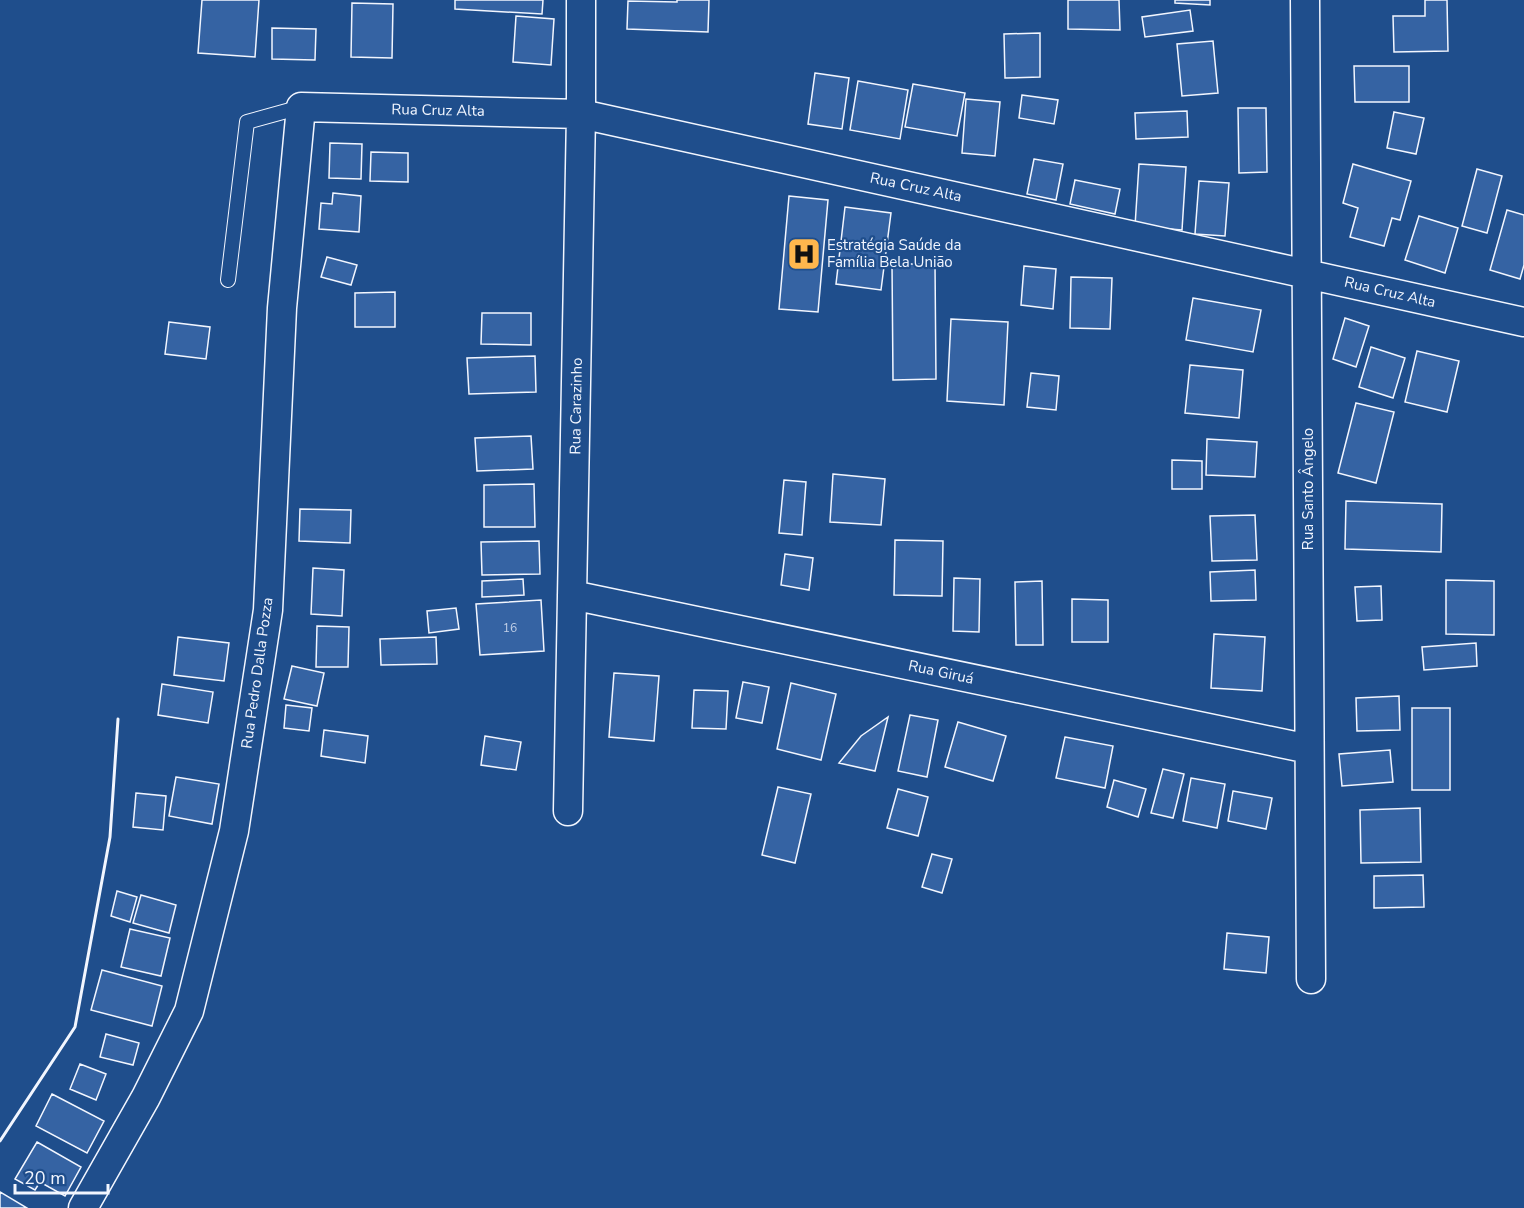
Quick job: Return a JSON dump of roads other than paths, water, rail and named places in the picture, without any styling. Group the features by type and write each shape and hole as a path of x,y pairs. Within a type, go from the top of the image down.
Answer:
{"street":[{"name":"Rua Carazinho","path":"568,811 581,114 581,0"},
{"name":"Rua Santo Ângelo","path":"1305,0 1311,979"},
{"name":"Rua Cruz Alta","path":"301,107 581,114 1524,322"},
{"name":"Rua Pedro Dalla Pozza","path":"83,1208 146,1097 189,1011 234,831 268,610 282,308 301,107"},
{"name":"Rua Giruá","path":"572,595 1310,749"}],"lane":[{"path":"228,280 247,122 301,107"}],"place":[{"name":"Estratégia Saúde da Família Bela União","path":"804,254"}]}
